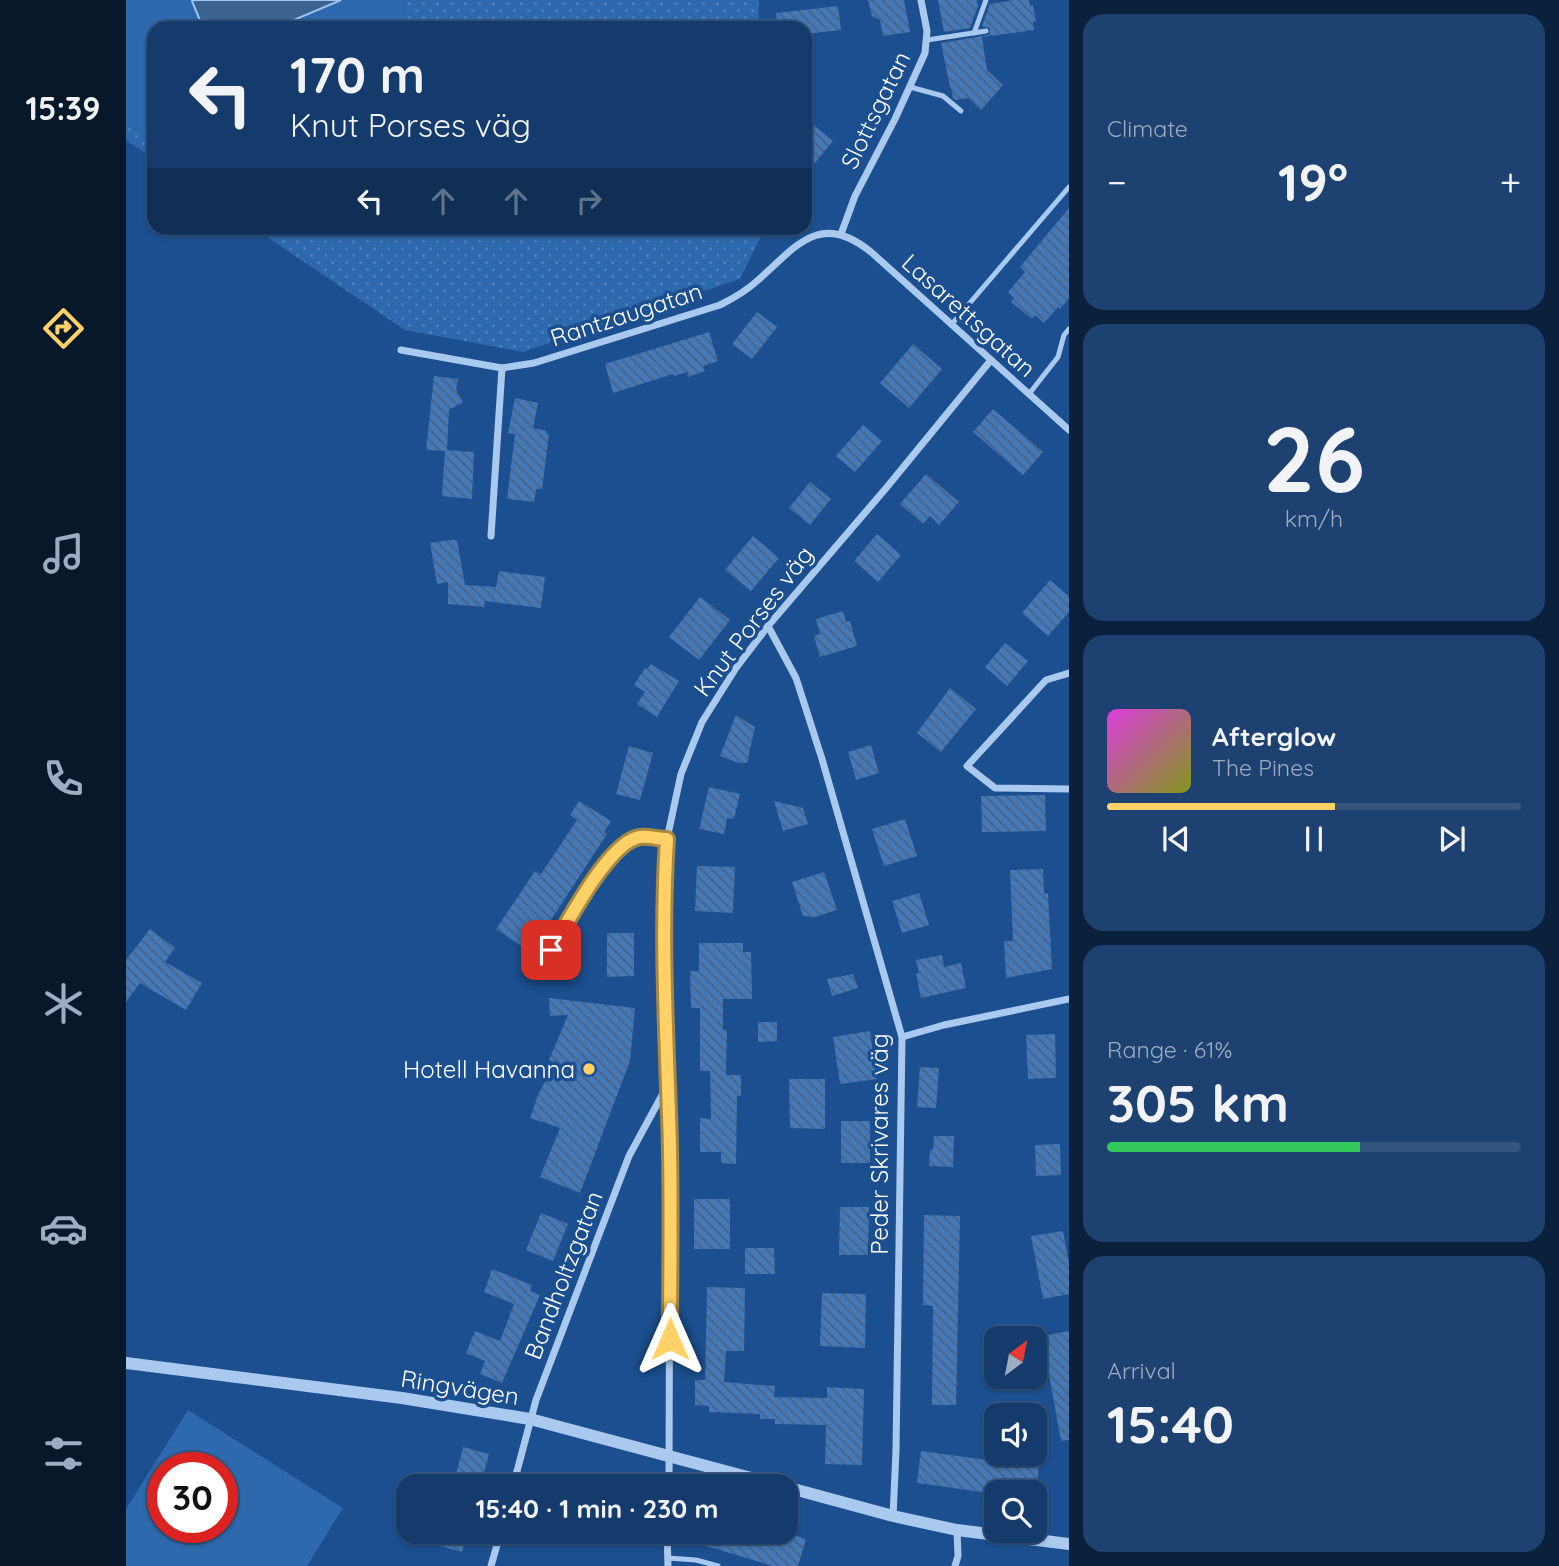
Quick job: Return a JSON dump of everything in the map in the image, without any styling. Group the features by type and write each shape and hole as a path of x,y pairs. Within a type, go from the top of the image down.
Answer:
{"street":[{"name":"Slottsgatan","path":"841,234 855,196 925,52 927,40 921,0"},
{"name":"Rantzaugatan","path":"401,350 502,368 534,363 720,305 755,283 795,246 823,234 841,234"},
{"name":"Lasarettsgatan","path":"841,234 871,252 1069,430"},
{"name":"Knut Porses väg","path":"669,1474 668,1085 663,894 667,839 681,774 702,722 736,668 990,360"},
{"path":"491,536 502,368"},
{"name":"Peder Skrivares väg","path":"768,626 796,678 902,1037 893,1516"},
{"path":"1069,673 1046,680 967,766 995,788 1069,789"},
{"path":"536,973 609,857 639,837 667,839"},
{"path":"902,1037 944,1025 1069,999"},
{"name":"Bandholtzgatan","path":"516,1474 530,1419 629,1156 668,1085"},
{"name":"Ringvägen","path":"126,1363 402,1398 530,1419 738,1474"},
{"name":"Ringvägen","path":"798,1490 957,1530 1069,1544"},
{"path":"955,1566 958,1556 957,1530"},
{"path":"491,1566 497,1544"},
{"path":"667,1544 668,1562"}],"lane":[{"path":"974,33 986,0"},
{"path":"927,40 986,31"},
{"path":"910,87 943,96 961,111"},
{"path":"951,324 1069,187"},
{"path":"1029,394 1058,357 1064,335 1069,329"},
{"path":"668,1562 696,1560 718,1566"}],"shaded area":[{"path":"126,0 405,0 404,12 408,21 147,21 147,134 126,126"},
{"path":"341,0 292,21 200,21 192,1"},
{"path":"405,0 759,0 758,21 408,21 404,12"},
{"path":"126,126 147,134 147,154 126,140"},
{"path":"264,235 762,235 740,279 523,352 405,330"},
{"path":"188,1410 343,1508 307,1566 126,1566 126,1509 147,1475 147,1543 238,1543 238,1452 162,1452"}],"building":[{"path":"868,0 904,0 910,32 883,36 880,20 872,16"},
{"path":"938,0 977,0 978,6 970,28 944,32"},
{"path":"1029,0 1030,6 1033,5 1036,21 1033,22 1034,30 982,37 987,70 1003,85 981,110 968,98 956,100 950,87 941,43 989,35 990,28 982,26 990,4"},
{"path":"838,6 841,30 812,33 812,21 777,21 776,13"},
{"path":"812,124 833,141 812,166"},
{"path":"1069,208 1069,298 1044,323 1035,315 1032,319 1011,302 1014,298 1008,292 1025,272 1020,267"},
{"path":"757,312 777,327 752,359 732,344"},
{"path":"709,332 718,361 703,366 705,371 688,377 687,372 674,376 673,374 613,393 605,364"},
{"path":"913,344 942,369 909,408 880,383"},
{"path":"434,376 458,379 456,390 463,402 449,410 447,450 474,452 472,499 442,496 445,451 426,450"},
{"path":"515,398 538,403 533,428 547,431 546,434 549,434 542,489 536,489 534,502 507,499 515,434 508,433"},
{"path":"993,409 1043,452 1023,475 973,432"},
{"path":"863,425 882,441 855,472 836,456"},
{"path":"926,474 959,502 939,525 930,516 923,524 900,504"},
{"path":"810,482 831,499 810,525 789,508"},
{"path":"877,534 901,555 878,582 854,561"},
{"path":"753,536 779,558 751,591 725,570"},
{"path":"449,540 450,543 450,540 457,540 465,585 496,587 499,571 545,577 541,608 485,601 484,607 448,604 448,582 437,584 430,543"},
{"path":"1050,580 1069,596 1069,612 1048,636 1022,613"},
{"path":"700,597 730,620 699,660 669,637"},
{"path":"843,611 846,622 850,621 857,646 820,657 814,636 820,634 816,619"},
{"path":"1005,643 1028,661 1007,686 985,667"},
{"path":"651,664 679,681 657,717 637,704 645,692 634,685 645,668"},
{"path":"950,688 976,709 941,752 917,733"},
{"path":"736,715 755,727 747,763 720,756"},
{"path":"871,745 879,773 856,780 848,752"},
{"path":"629,746 653,753 640,800 616,794"},
{"path":"709,787 740,794 734,819 727,818 724,834 699,829"},
{"path":"1045,795 1046,831 982,832 981,796"},
{"path":"579,801 611,821 604,832 607,834 530,952 496,929 535,871 541,874 577,820 570,815"},
{"path":"774,801 803,808 808,824 783,831"},
{"path":"905,819 917,856 884,866 872,829"},
{"path":"697,866 735,867 733,913 695,911"},
{"path":"1043,869 1044,893 1048,894 1052,969 1006,978 1004,941 1013,941 1010,870"},
{"path":"824,872 837,910 815,917 803,916 792,882"},
{"path":"919,893 929,925 902,933 892,901"},
{"path":"150,929 175,948 165,962 202,983 186,1010 140,983 126,1002 126,960"},
{"path":"607,933 634,933 634,976 607,977"},
{"path":"699,943 743,943 743,952 751,952 752,999 723,999 723,1030 727,1030 726,1075 741,1075 741,1096 737,1096 736,1164 721,1163 721,1152 700,1152 700,1118 711,1119 710,1071 700,1071 700,1008 691,1008 690,971 699,971"},
{"path":"942,955 944,967 961,963 966,988 921,998 916,960"},
{"path":"853,974 858,988 832,996 827,979"},
{"path":"549,998 635,1008 630,1061 580,1193 540,1177 560,1128 530,1118 538,1095 555,1063 549,1060 568,1015 550,1016"},
{"path":"758,1022 777,1022 777,1041 758,1042"},
{"path":"870,1031 877,1079 840,1084 833,1037"},
{"path":"1055,1034 1056,1078 1028,1079 1026,1035"},
{"path":"920,1067 939,1068 936,1108 917,1107"},
{"path":"789,1079 825,1079 825,1129 790,1128"},
{"path":"841,1121 870,1121 870,1163 841,1163"},
{"path":"934,1136 954,1136 953,1167 929,1166"},
{"path":"1060,1144 1061,1175 1036,1176 1035,1145"},
{"path":"694,1199 730,1199 730,1249 694,1249"},
{"path":"840,1207 869,1207 868,1255 839,1255"},
{"path":"541,1213 568,1224 553,1261 526,1250"},
{"path":"924,1215 960,1216 956,1405 932,1405 933,1306 923,1305"},
{"path":"1063,1231 1069,1263 1069,1294 1043,1299 1031,1236"},
{"path":"745,1248 774,1248 775,1274 745,1274"},
{"path":"492,1269 532,1285 530,1291 540,1295 502,1383 480,1374 485,1361 466,1353 475,1331 500,1341 514,1304 484,1292"},
{"path":"707,1287 745,1288 744,1351 726,1351 724,1382 775,1386 774,1397 827,1398 827,1387 864,1389 862,1465 825,1464 826,1425 775,1424 775,1419 760,1419 760,1414 709,1412 709,1406 695,1405 695,1380 705,1380"},
{"path":"822,1293 866,1294 865,1348 820,1346"},
{"path":"1069,1331 1069,1440 1061,1441 1047,1364 1047,1335"},
{"path":"463,1447 489,1454 484,1474 456,1474"},
{"path":"921,1451 984,1460 984,1466 1039,1467 1038,1480 984,1480 984,1492 917,1483"},
{"path":"798,1536 806,1539 798,1566 773,1566 700,1544 798,1544"},
{"path":"436,1544 464,1544 462,1552"}],"place":[{"name":"Hotell Havanna","path":"589,1069"}],"route":[{"path":"551,950 609,857 639,837 667,839 663,894 670,1118 670,1339"}]}
